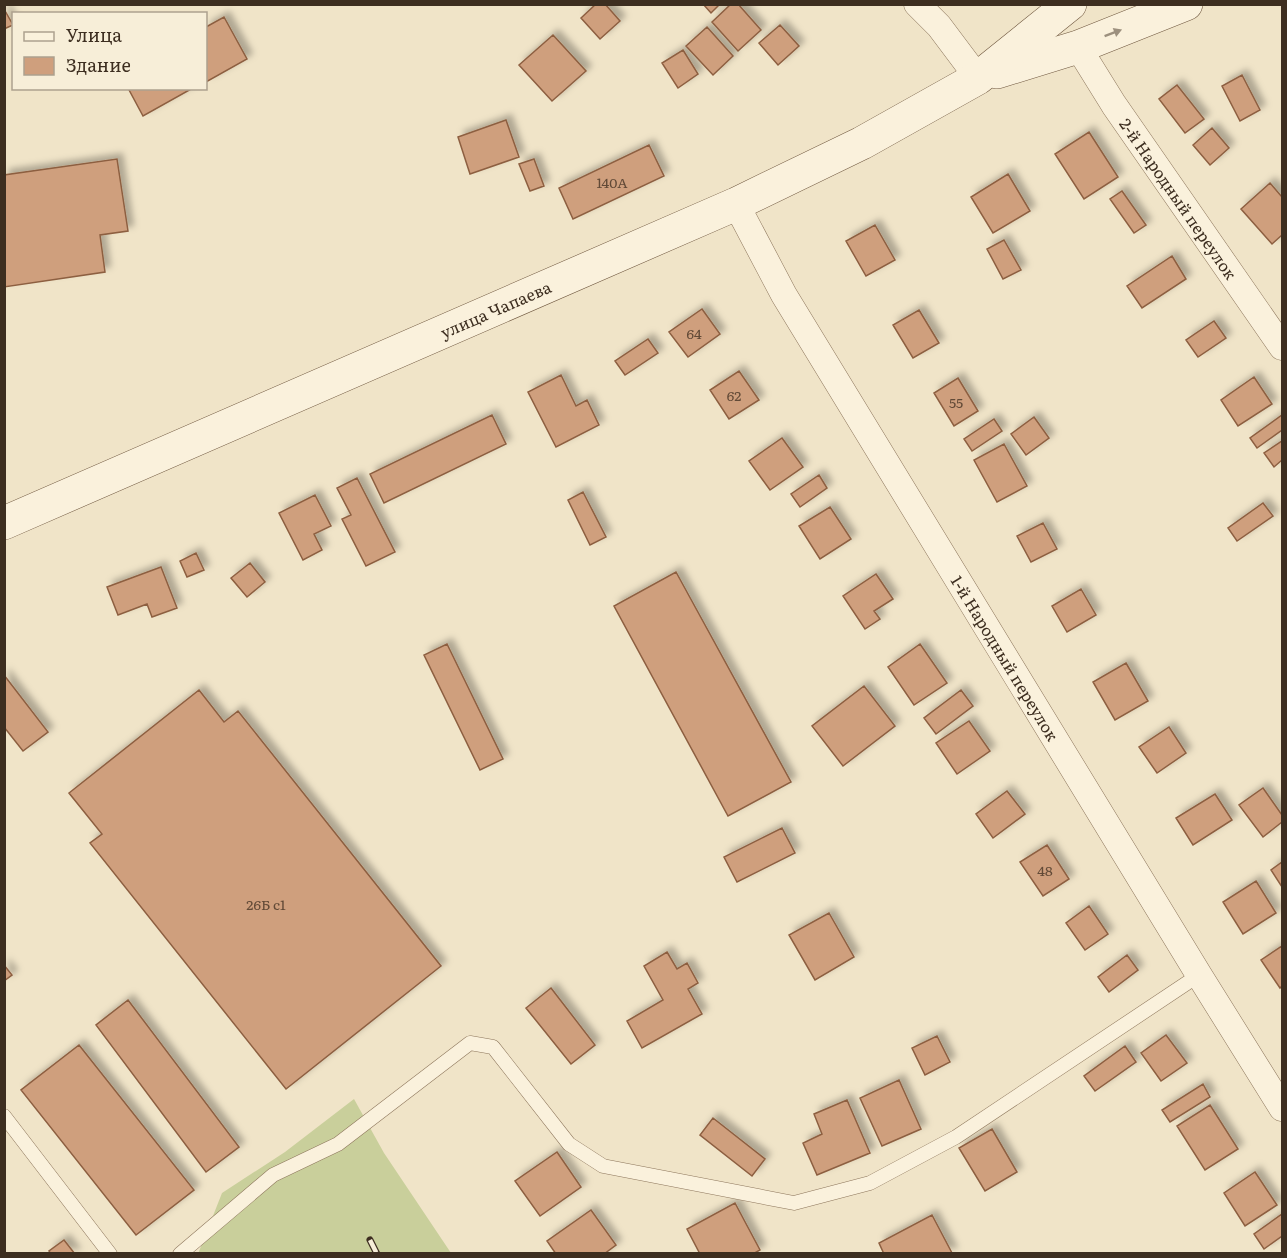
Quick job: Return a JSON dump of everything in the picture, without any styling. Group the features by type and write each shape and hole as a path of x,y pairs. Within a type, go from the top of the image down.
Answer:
{"main road":[{"name":"улица Чапаева","path":"4,523 736,204 862,143 978,78 1070,4"},
{"path":"978,78 1078,46 1164,7"}],"street":[{"path":"917,4 939,26 978,78"},
{"name":"2-й Народный переулок","path":"1078,46 1114,105 1282,347"},
{"name":"1-й Народный переулок","path":"736,204 784,295 1282,1108"}],"lane":[{"path":"180,1254 273,1176 338,1144 470,1043 493,1047 569,1144 603,1166 794,1203 870,1183 956,1137 1199,975"},
{"path":"4,1116 110,1254"}],"green space":[{"path":"354,1099 384,1153 451,1253 198,1254 222,1193 285,1152"}],"building":[{"path":"596,4 605,4 620,21 600,39 581,18"},
{"path":"703,4 720,4 711,13"},
{"path":"731,4 738,4 761,30 738,51 712,22"},
{"path":"4,9 12,25 4,29"},
{"path":"224,17 247,59 207,81 207,26"},
{"path":"780,25 799,46 778,65 759,43"},
{"path":"707,27 733,56 713,75 686,46"},
{"path":"553,35 586,71 552,101 519,65"},
{"path":"683,50 698,74 678,88 662,63"},
{"path":"1242,75 1260,110 1240,121 1222,86"},
{"path":"1177,85 1204,119 1185,133 1159,99"},
{"path":"129,90 189,90 143,116"},
{"path":"506,120 519,157 470,174 458,137"},
{"path":"1212,128 1229,148 1210,165 1193,145"},
{"path":"1089,132 1118,177 1084,199 1055,154"},
{"path":"649,145 664,176 573,219 559,188"},
{"path":"117,159 128,231 100,235 105,272 4,287 4,175"},
{"path":"534,159 544,186 530,191 519,164"},
{"path":"1008,174 1030,211 993,233 971,197"},
{"path":"1270,183 1282,197 1282,235 1272,244 1241,209"},
{"path":"1122,191 1146,225 1134,233 1110,199"},
{"path":"875,225 895,260 866,276 846,241"},
{"path":"1004,240 1021,270 1003,279 987,249"},
{"path":"1172,256 1186,279 1142,308 1127,286"},
{"path":"702,309 720,334 688,357 669,332"},
{"path":"919,310 939,343 913,358 893,325"},
{"path":"1214,321 1226,338 1198,357 1186,340"},
{"path":"648,339 658,353 625,375 615,361"},
{"path":"739,371 759,400 729,419 710,390"},
{"path":"561,375 576,406 587,400 599,425 556,447 528,392"},
{"path":"1254,377 1272,404 1238,426 1221,400"},
{"path":"958,378 978,411 954,426 934,393"},
{"path":"492,415 506,444 384,503 370,474"},
{"path":"1282,415 1282,430 1257,448 1250,438"},
{"path":"1034,417 1049,438 1026,455 1011,434"},
{"path":"994,419 1002,431 972,451 964,439"},
{"path":"782,438 803,467 770,490 749,461"},
{"path":"1282,441 1282,460 1274,467 1264,453"},
{"path":"1004,444 1027,486 997,502 974,460"},
{"path":"819,475 827,488 800,507 791,494"},
{"path":"357,478 395,552 366,566 342,519 351,515 337,488"},
{"path":"583,492 606,537 590,545 568,500"},
{"path":"315,495 331,526 314,534 322,550 303,560 279,513"},
{"path":"1263,503 1273,516 1237,541 1228,528"},
{"path":"830,507 851,539 820,559 799,526"},
{"path":"1043,523 1057,549 1031,562 1017,536"},
{"path":"196,553 204,570 187,577 180,561"},
{"path":"250,563 265,582 247,597 231,578"},
{"path":"161,567 177,608 152,617 147,604 118,615 107,587"},
{"path":"676,572 791,782 728,816 614,606"},
{"path":"876,574 893,599 874,611 880,619 865,629 843,596"},
{"path":"1081,589 1096,615 1067,632 1052,606"},
{"path":"447,644 503,759 480,770 424,655"},
{"path":"920,644 947,683 914,705 888,667"},
{"path":"1126,663 1148,701 1115,720 1093,682"},
{"path":"4,675 48,732 23,751 4,727"},
{"path":"864,686 895,726 843,766 812,726"},
{"path":"199,690 224,722 238,711 441,966 286,1089 90,843 102,834 69,793"},
{"path":"961,690 973,706 936,734 924,718"},
{"path":"969,721 990,751 957,774 936,743"},
{"path":"1169,727 1186,753 1157,773 1139,747"},
{"path":"1263,788 1282,815 1282,822 1263,837 1239,805"},
{"path":"1007,791 1025,814 993,838 976,814"},
{"path":"1215,794 1232,820 1193,845 1176,818"},
{"path":"782,828 795,853 737,882 724,857"},
{"path":"1047,845 1069,879 1043,896 1020,862"},
{"path":"1282,862 1282,887 1271,870"},
{"path":"1256,881 1276,913 1243,934 1223,902"},
{"path":"1089,906 1108,934 1085,950 1066,923"},
{"path":"829,913 854,957 815,980 789,935"},
{"path":"1282,946 1282,986 1280,988 1261,960"},
{"path":"667,952 677,969 687,963 698,983 688,989 702,1014 642,1048 627,1021 663,1000 644,966"},
{"path":"1127,955 1138,970 1109,992 1098,977"},
{"path":"4,965 12,975 4,981"},
{"path":"551,988 595,1045 571,1064 526,1008"},
{"path":"128,1000 239,1147 206,1172 96,1025"},
{"path":"1166,1035 1187,1063 1161,1081 1141,1053"},
{"path":"937,1036 950,1062 925,1075 912,1048"},
{"path":"79,1045 194,1190 136,1235 21,1090"},
{"path":"1125,1046 1136,1062 1095,1091 1084,1076"},
{"path":"899,1080 921,1129 882,1146 860,1098"},
{"path":"1203,1084 1210,1097 1170,1122 1162,1110"},
{"path":"847,1100 870,1153 817,1175 803,1143 822,1134 814,1114"},
{"path":"1210,1105 1238,1149 1205,1170 1177,1126"},
{"path":"713,1118 765,1159 752,1176 700,1135"},
{"path":"992,1129 1017,1172 985,1191 959,1148"},
{"path":"557,1152 581,1187 540,1216 515,1181"},
{"path":"1255,1172 1277,1205 1245,1226 1224,1193"},
{"path":"735,1203 760,1250 753,1254 700,1254 687,1229"},
{"path":"591,1210 616,1245 604,1254 556,1254 547,1241"},
{"path":"1282,1214 1282,1236 1264,1249 1254,1234"},
{"path":"932,1215 952,1253 884,1254 879,1243"},
{"path":"64,1240 75,1254 51,1254 49,1251"}],"railway":[{"path":"370,1240 377,1254"}]}
